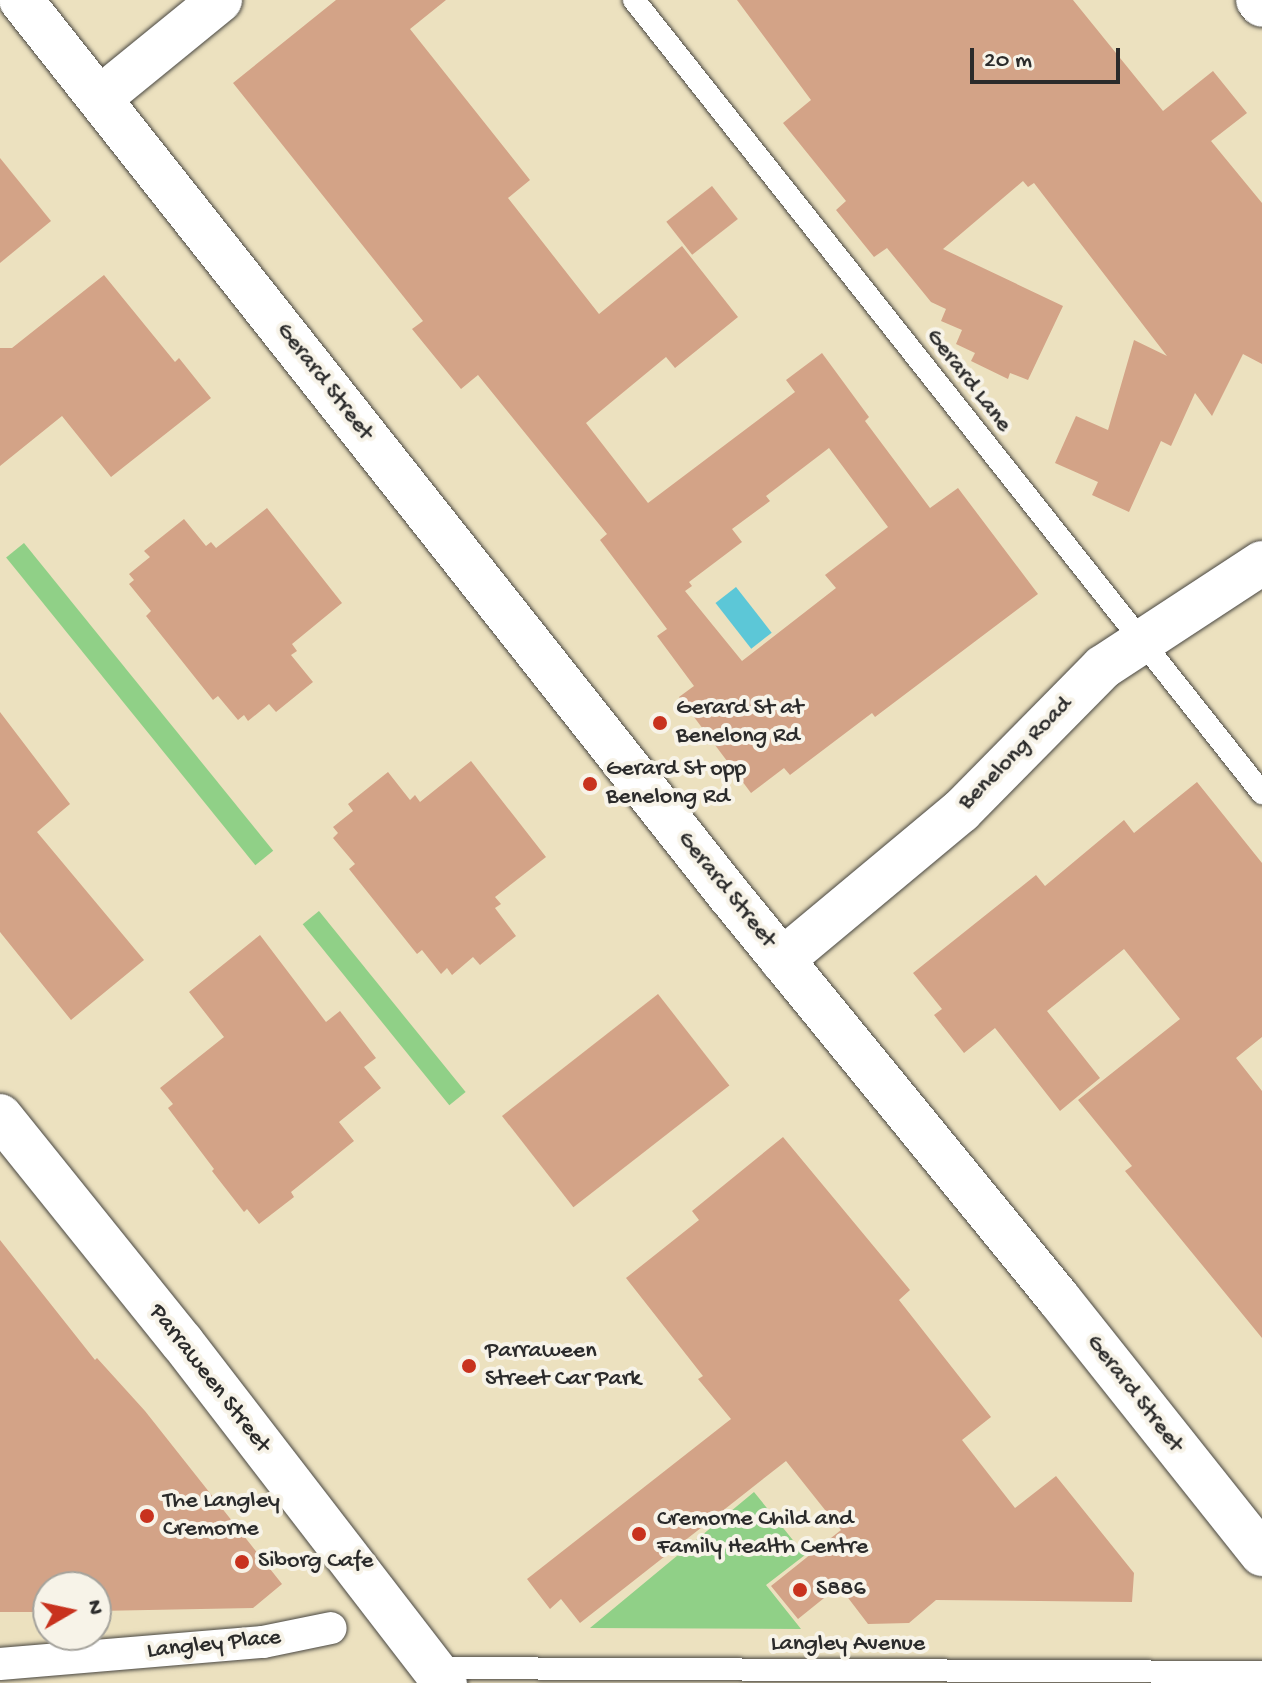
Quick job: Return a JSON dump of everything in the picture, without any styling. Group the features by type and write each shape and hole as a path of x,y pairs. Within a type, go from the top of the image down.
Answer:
{"main road":[{"name":"Gerard Street","path":"21,0 782,960 1059,1299 1260,1558"},
{"path":"100,98 220,0"},
{"path":"1258,0 1262,5"},
{"name":"Benelong Road","path":"782,960 961,811 1103,667 1262,563"},
{"name":"Parraween Street","path":"0,1116 182,1342 439,1676"}],"street":[{"name":"Langley Place","path":"0,1664 263,1642 331,1628"}],"lane":[{"name":"Gerard Lane","path":"634,0 1262,793"},
{"name":"Langley Avenue","path":"439,1676 1262,1672"}],"green space":[{"path":"24,543 273,851 255,865 6,557"},
{"path":"319,911 466,1092 449,1105 303,924"},
{"path":"754,1492 805,1555 766,1585 801,1629 590,1628"}],"water":[{"path":"736,587 772,633 751,649 716,603"}],"building":[{"path":"336,0 446,0 410,29 530,180 508,198 599,314 682,246 738,317 675,368 666,357 586,423 648,503 795,392 786,380 822,353 869,417 865,421 930,508 958,488 1038,594 875,717 872,713 790,775 784,768 751,793 679,697 694,686 657,636 667,629 600,540 607,534 478,375 461,389 412,329 423,321 233,83","holes":["829,448 888,527 825,575 836,588 742,661 685,591 692,586 689,582 742,542 732,529 770,501 766,496"]},
{"path":"737,0 1073,0 1163,111 1213,71 1247,113 1211,141 1262,203 1262,364 1243,354 1212,416 1195,393 1171,446 1161,441 1129,512 1092,495 1098,482 1055,463 1076,416 1108,430 1134,340 1167,356 1034,183 1028,187 1023,181 943,249 1063,306 1028,380 1010,373 1008,379 971,361 975,353 956,344 962,330 941,321 946,309 931,302 887,248 874,257 836,210 846,201 783,123 811,100"},
{"path":"0,158 51,221 0,263"},
{"path":"712,186 738,219 692,255 666,222"},
{"path":"104,275 175,362 179,358 211,398 111,477 62,416 0,466 0,348 12,348"},
{"path":"267,508 342,603 292,644 297,651 291,655 313,682 276,712 269,704 248,721 244,715 238,720 218,696 213,700 146,616 151,611 129,584 134,580 129,574 150,557 144,551 184,519 206,546 211,542 216,548"},
{"path":"0,712 70,804 37,832 144,960 71,1020 0,932"},
{"path":"471,761 546,857 495,897 501,904 495,908 516,936 480,965 473,957 452,975 447,968 441,974 422,950 417,954 349,869 355,864 333,838 338,833 333,827 353,811 348,804 388,772 410,800 415,795 420,802"},
{"path":"1197,782 1262,863 1262,1037 1236,1058 1262,1091 1262,1338 1125,1171 1132,1166 1078,1100 1180,1019 1124,949 1047,1011 1100,1078 1060,1111 995,1028 964,1053 934,1015 942,1009 913,973 1036,875 1045,886 1124,820 1134,833"},
{"path":"260,935 326,1022 340,1011 376,1058 364,1067 381,1088 339,1122 354,1141 291,1192 294,1197 259,1224 247,1209 244,1212 212,1171 214,1169 168,1108 173,1104 160,1088 224,1037 189,992"},
{"path":"658,994 729,1085 573,1207 502,1116"},
{"path":"783,1137 910,1290 899,1300 991,1417 962,1440 1015,1508 1056,1476 1134,1573 1132,1602 936,1600 909,1623 868,1624 839,1586 798,1619 771,1586 841,1530 786,1461 580,1623 561,1599 550,1609 527,1579 731,1419 698,1379 703,1376 626,1278 699,1220 692,1211"},
{"path":"0,1240 95,1360 97,1358 145,1411 282,1584 253,1608 112,1611 112,1571 32,1571 32,1612 0,1612"}],"place":[{"name":"Gerard St at Benelong Rd","path":"660,723"},
{"name":"Gerard St opp Benelong Rd","path":"590,784"},
{"name":"Parraween Street Car Park","path":"469,1366"},
{"name":"The Langley Cremorne","path":"147,1516"},
{"name":"Cremorne Child and Family Health Centre","path":"639,1534"},
{"name":"Siborg Cafe","path":"242,1562"},
{"name":"S886","path":"800,1590"}]}
